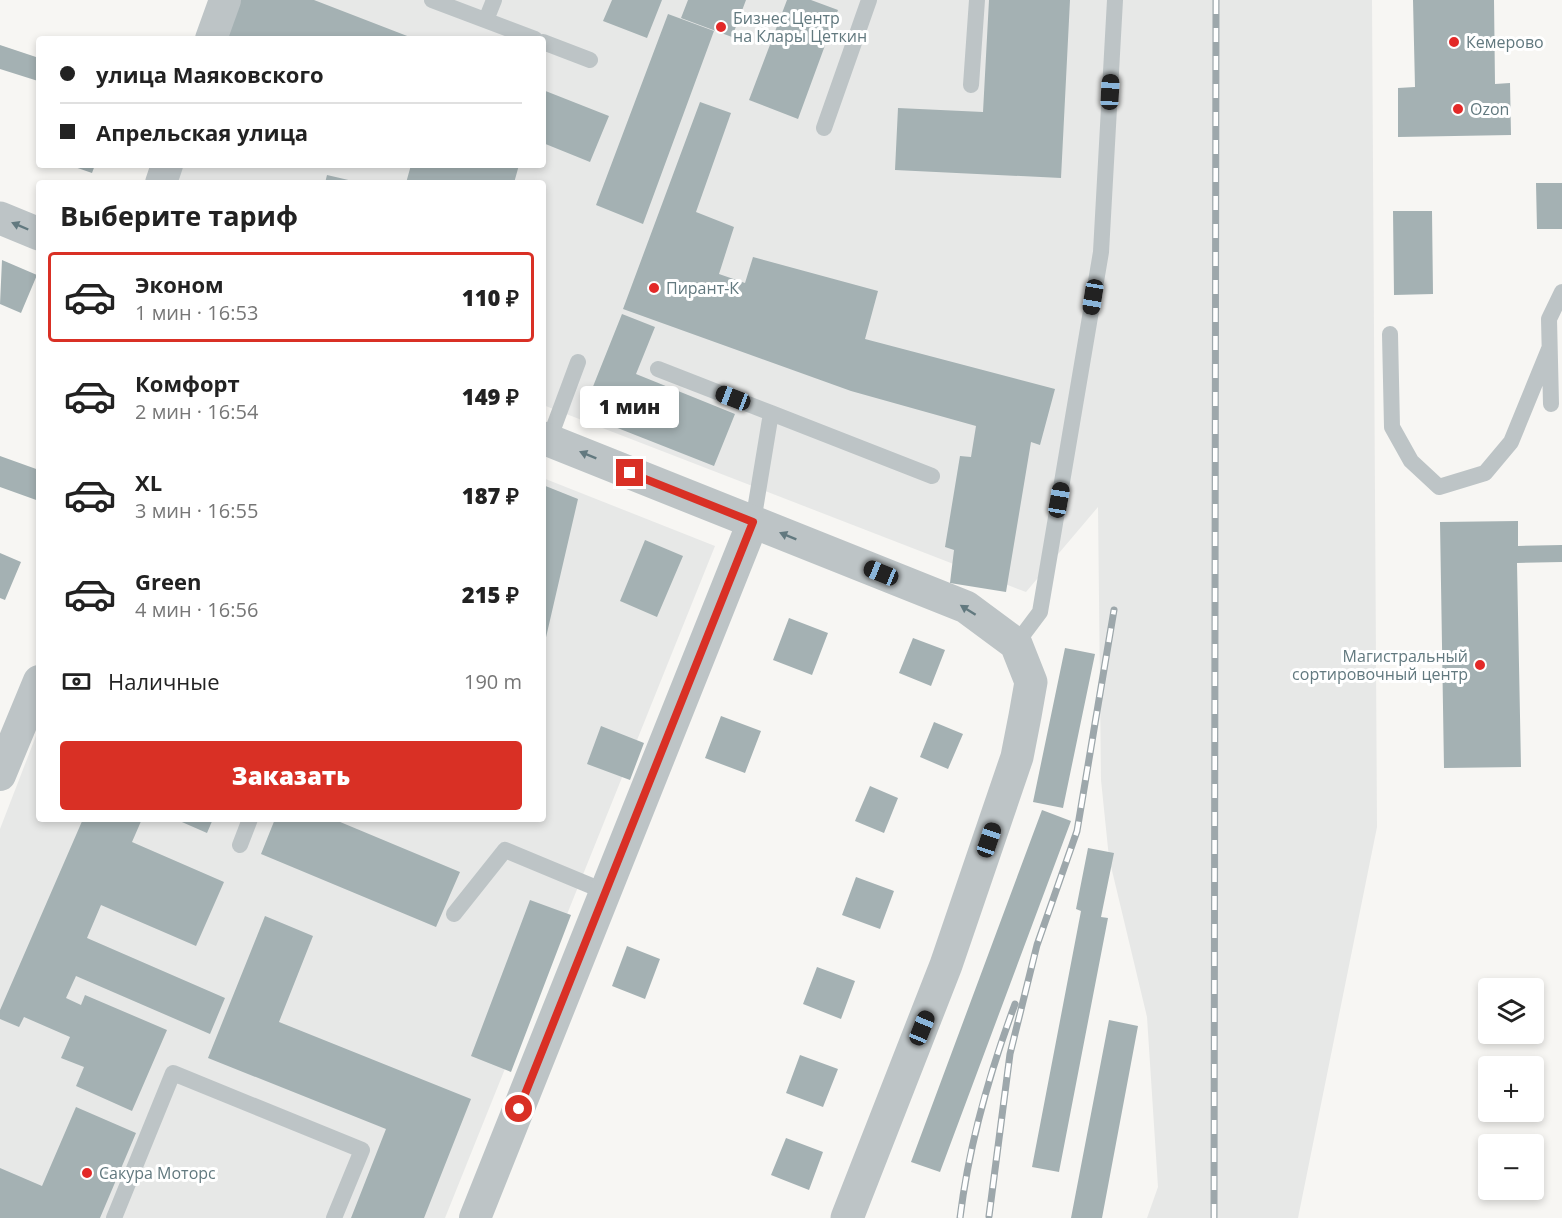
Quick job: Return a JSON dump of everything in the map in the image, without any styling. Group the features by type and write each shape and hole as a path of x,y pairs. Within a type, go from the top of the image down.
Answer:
{"street":[{"path":"212,36 225,0"},
{"path":"0,218 36,233"},
{"path":"546,439 966,607 1016,644 1031,682 1017,757 946,965 846,1218"},
{"path":"476,1218 753,522"},
{"path":"0,774 36,688"}],"lane":[{"path":"432,0 527,36"},
{"path":"486,20 494,0"},
{"path":"824,128 869,0"},
{"path":"971,85 977,0"},
{"path":"1016,644 1040,612 1101,252 1115,0"},
{"path":"546,43 590,60"},
{"path":"1551,404 1549,319 1562,292"},
{"path":"1389,334 1392,427 1411,461 1439,487 1485,472 1511,442 1549,349"},
{"path":"546,439 578,362"},
{"path":"658,369 932,476"},
{"path":"753,522 771,413"},
{"path":"240,845 249,822"},
{"path":"454,914 505,850 606,892"},
{"path":"114,1218 173,1073 362,1150 334,1218"}],"shaded area":[{"path":"237,0 1372,0 1377,827 1298,1218 1147,1218 1158,1187 1147,1017 1109,858 1101,780 1098,507 1026,592 546,406 546,180 172,180 177,168 546,168 546,36 224,36"},
{"path":"546,479 715,546 445,1218 0,1218 0,829 36,736 36,822 546,822"}],"building":[{"path":"239,0 314,0 407,36 225,36"},
{"path":"612,0 662,0 647,38 603,21"},
{"name":"Бизнес Центр на Клары Цеткин","path":"688,0 746,0 732,37 681,18"},
{"path":"787,0 811,0 838,10 798,119 749,100"},
{"path":"989,0 1070,0 1061,178 895,170 898,108 983,112"},
{"name":"Кемерово","path":"1413,0 1494,0 1495,84 1510,83 1511,135 1398,137 1398,88 1415,87"},
{"path":"668,14 714,31 643,224 596,205"},
{"path":"0,45 36,57 36,80 0,69"},
{"path":"546,91 609,116 590,162 546,144"},
{"path":"700,102 731,113 696,212 734,227 719,274 745,283 753,257 878,291 865,339 1055,389 1040,445 1031,442 1006,592 950,583 954,550 945,547 960,456 971,457 976,426 851,391 623,309"},
{"path":"78,168 94,168 92,173"},
{"path":"410,168 518,168 515,180 407,180"},
{"path":"327,175 348,180 326,180"},
{"path":"1536,183 1562,183 1562,229 1537,229"},
{"path":"1393,211 1432,211 1433,294 1394,295"},
{"path":"2,260 36,275 21,313 0,304"},
{"path":"622,314 655,327 636,374 735,414 714,466 582,414"},
{"path":"0,456 36,469 36,500 0,487"},
{"path":"546,486 578,499 546,637"},
{"name":"Магистральный сортировочный центр","path":"1518,521 1518,546 1562,545 1562,562 1517,563 1521,767 1444,768 1440,522"},
{"path":"645,540 683,556 657,617 620,601"},
{"path":"0,553 21,562 5,600 0,598"},
{"path":"789,618 828,633 812,675 773,660"},
{"path":"913,638 945,650 931,686 899,673"},
{"path":"1065,648 1095,654 1063,808 1033,802"},
{"path":"721,716 761,731 745,773 705,758"},
{"path":"934,722 963,734 948,769 920,757"},
{"path":"601,726 644,743 630,780 587,764"},
{"path":"870,786 898,798 884,833 855,821"},
{"path":"1042,810 1071,821 940,1172 911,1162"},
{"path":"82,822 141,822 132,842 224,882 196,946 101,905 87,938 225,998 210,1034 76,976 66,998 81,1005 85,995 167,1030 132,1111 76,1086 84,1067 61,1058 70,1037 24,1017 19,1027 0,1019 0,1010"},
{"path":"182,822 212,822 207,833"},
{"path":"274,822 340,822 460,872 436,927 261,854"},
{"path":"1088,848 1114,853 1101,917 1108,918 1059,1172 1032,1167 1081,911 1076,909"},
{"path":"856,877 894,891 880,929 842,915"},
{"path":"530,900 571,915 511,1072 471,1056"},
{"path":"265,916 313,936 279,1022 471,1099 424,1218 351,1218 386,1129 208,1058"},
{"path":"627,946 660,959 645,999 612,986"},
{"path":"817,967 855,981 841,1019 803,1004"},
{"path":"1109,1020 1138,1026 1102,1218 1071,1218"},
{"path":"800,1055 838,1069 823,1107 786,1093"},
{"path":"76,1107 136,1133 100,1218 0,1218 0,1168 42,1186"},
{"path":"786,1138 823,1152 809,1190 771,1175"}],"railway":[{"path":"1214,1218 1216,0"},
{"path":"989,1216 1010,1054 1037,945 1077,831 1114,610"},
{"path":"960,1218 981,1110 1015,1004"}],"place":[{"name":"Бизнес Центр на Клары Цеткин","path":"721,27"},
{"name":"Кемерово","path":"1454,42"},
{"name":"Ozon","path":"1458,109"},
{"name":"Пирант-К","path":"654,288"},
{"name":"Магистральный сортировочный центр","path":"1480,665"},
{"name":"Сакура Моторс","path":"87,1173"}],"route":[{"path":"519,1109 753,522 630,473"}]}
